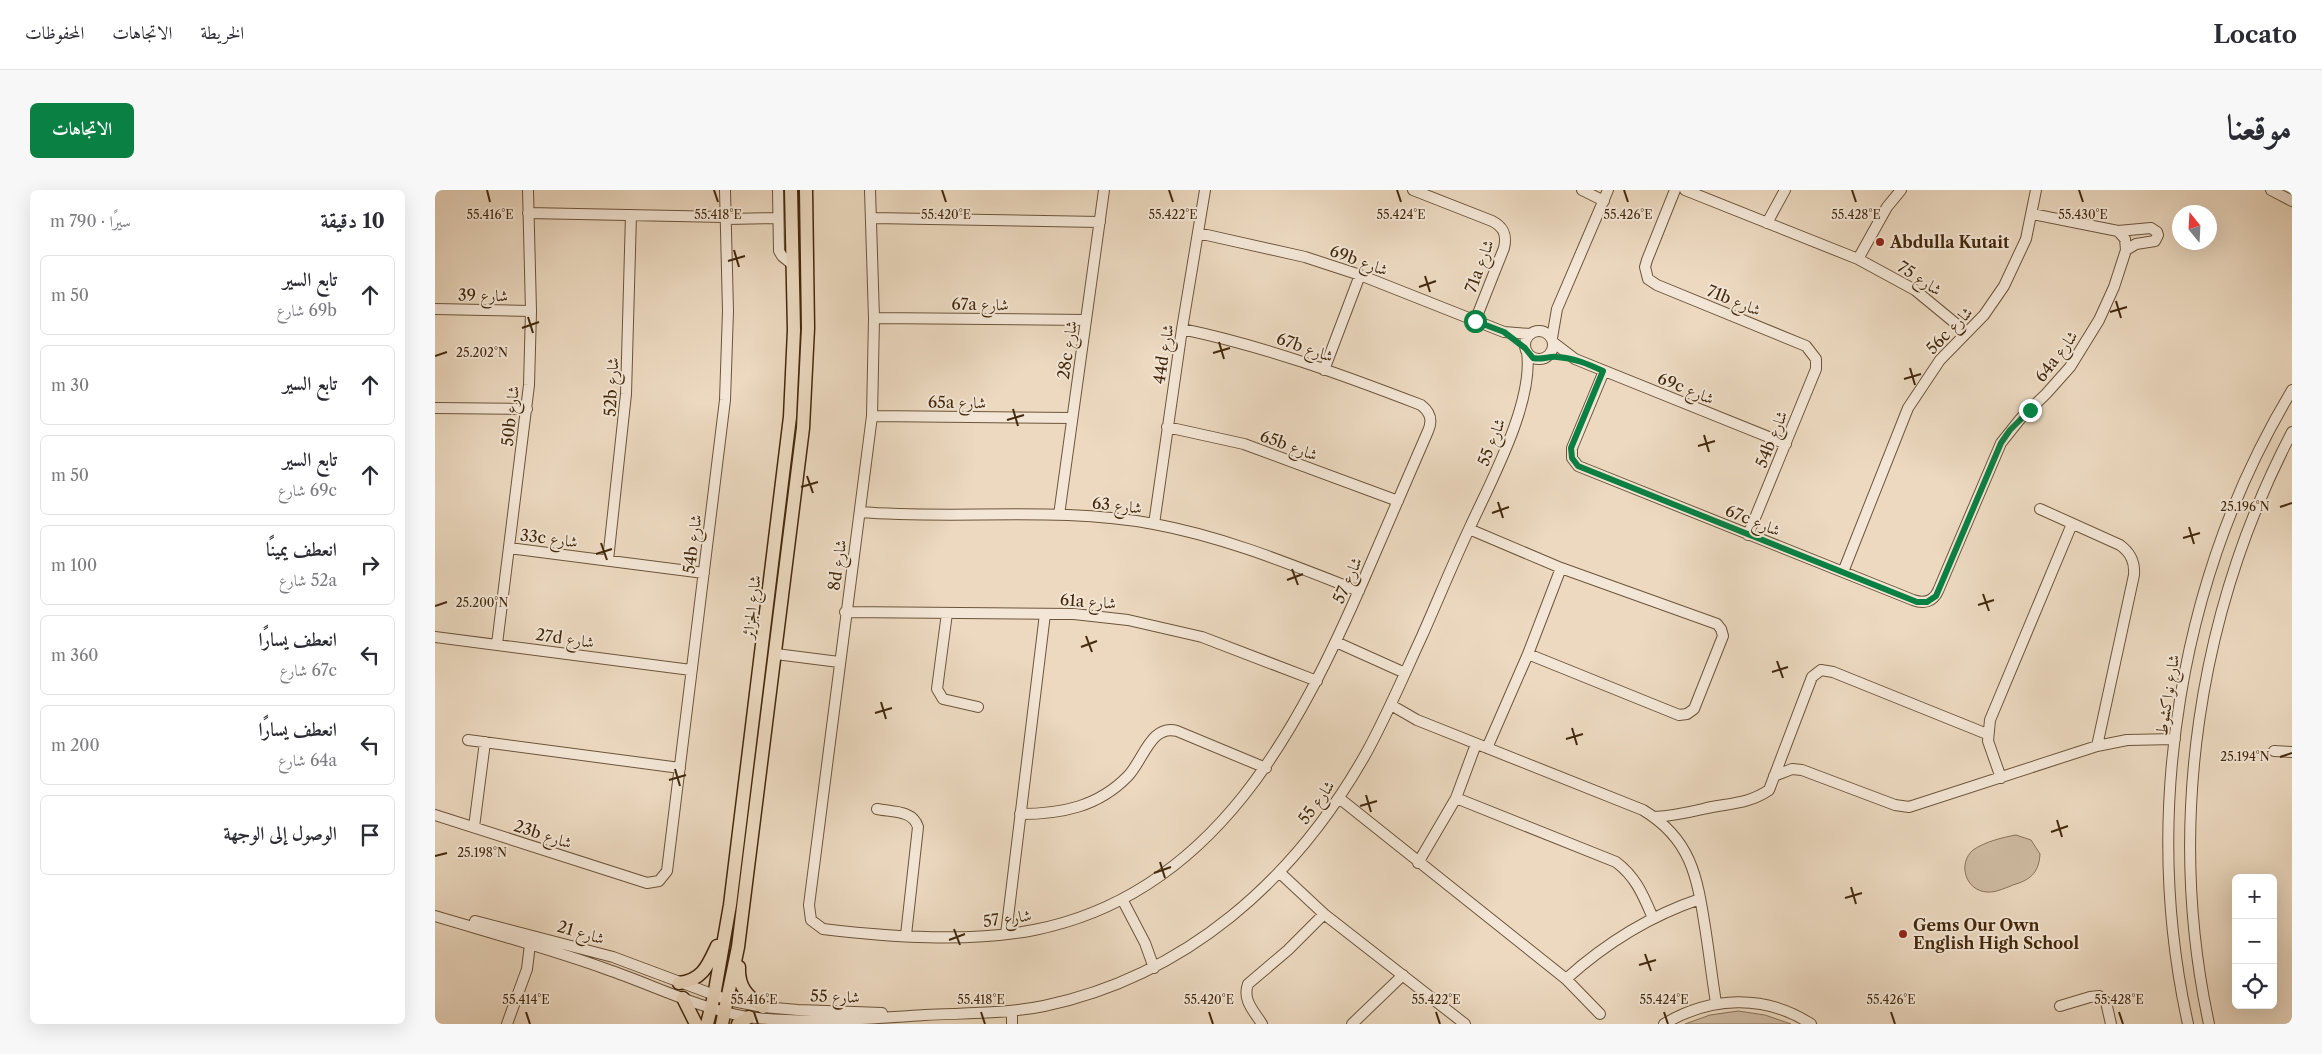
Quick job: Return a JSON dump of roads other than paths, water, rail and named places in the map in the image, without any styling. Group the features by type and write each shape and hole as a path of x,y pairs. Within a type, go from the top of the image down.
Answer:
{"main road":[{"name":"شارع الجزائر","path":"707,1024 713,1002 732,895 790,417 794,330 791,190"},
{"name":"شارع الجزائر","path":"725,1012 738,948 776,654 806,392 808,328 806,190"},
{"path":"679,983 691,980 702,974 709,966 716,948 724,939"},
{"path":"738,948 741,986 751,999 763,1007"},
{"path":"683,998 696,1024"},
{"path":"738,1024 749,1017"}],"street":[{"name":"50b شارع","path":"497,644 527,409 531,361 528,190"},
{"name":"54b شارع","path":"641,882 653,883 659,881 667,870 720,449 727,370 728,311 725,190"},
{"path":"778,190 780,254 793,265"},
{"name":"8d شارع","path":"831,930 816,926 809,913 845,612 872,416 874,318 871,190"},
{"name":"28c شارع","path":"1059,515 1104,190"},
{"name":"44d شارع","path":"1154,524 1167,427 1205,190"},
{"name":"71a شارع","path":"1413,190 1492,221 1505,231 1506,240 1504,248 1475,321"},
{"path":"1557,309 1533,333 1526,350 1533,358 1547,357 1553,348 1557,309 1606,196 1583,190"},
{"name":"71b شارع","path":"1675,190 1647,260 1645,272 1648,279 1657,285 1807,346 1814,354"},
{"name":"شارع 75","path":"1685,190 1858,259 1915,290 1966,332"},
{"path":"1767,223 1785,190"},
{"path":"1858,259 1882,215 1901,190"},
{"name":"56c شارع","path":"1843,572 1908,408 1940,360 1987,310 2004,286 2021,251 2032,214 2036,190"},
{"path":"2271,190 2292,201"},
{"path":"528,213 779,218"},
{"path":"2032,214 2118,231 2151,228 2157,232 2155,241 2136,244 2126,250 2125,239 2118,231"},
{"name":"52b شارع","path":"608,560 626,394 631,215"},
{"path":"872,218 1101,222"},
{"name":"69b شارع","path":"1199,233 1285,251 1360,275 1504,332 1526,350"},
{"name":"64a شارع","path":"1927,602 1932,600 1938,591 2001,443 2021,418 2059,381 2081,352 2107,304 2126,250"},
{"path":"1324,370 1360,275"},
{"name":"شارع 39","path":"435,310 531,311"},
{"name":"67a شارع","path":"874,318 1086,320"},
{"name":"67b شارع","path":"1182,329 1254,346 1416,402"},
{"name":"69b شارع","path":"1504,332 1533,333"},
{"path":"1533,333 1545,332 1553,341"},
{"name":"69c شارع","path":"1553,341 1575,359 1786,444"},
{"name":"شارع 55","path":"1526,350 1527,383"},
{"name":"54b شارع","path":"1748,535 1815,369 1814,354"},
{"name":"69c شارع","path":"1547,357 1575,359"},
{"name":"شارع 55","path":"713,1002 725,1012 794,1023 1009,1012 1090,994 1157,967 1209,934 1231,917 1276,875 1309,838 1339,798 1364,756 1389,708 1499,463 1527,383 1547,357"},
{"name":"67c شارع","path":"1603,371 1571,448 1572,458 1575,463 1583,468 1917,602 1927,602"},
{"name":"شارع نواكشوط","path":"2187,1024 2176,959 2169,868 2171,788 2175,739 2187,662 2214,561 2249,471 2292,390"},
{"name":"شارع 57","path":"831,930 957,937 1006,934 1064,922 1122,900 1186,855 1242,799 1266,768 1292,727 1317,681 1359,591 1431,425 1431,419 1426,408 1416,402"},
{"path":"435,408 527,409"},
{"name":"65a شارع","path":"872,416 1072,418"},
{"name":"65b شارع","path":"1167,427 1244,444 1398,501"},
{"path":"2209,1024 2197,959 2191,877 2192,788 2196,740 2214,640 2232,575 2256,507 2292,432"},
{"path":"2040,509 2126,549 2135,568 2097,746"},
{"name":"شارع 63","path":"860,512 928,516 1059,515 1154,524 1217,539 1359,591"},
{"path":"2001,778 1987,734 1990,720 2072,524"},
{"path":"1469,529 1561,568 1717,624 1723,636 1693,709 1687,714 1679,714 1528,654"},
{"name":"33c شارع","path":"509,548 704,573"},
{"path":"1487,748 1528,654 1561,568"},
{"name":"61a شارع","path":"845,612 1045,614 1108,617 1183,631 1236,649 1317,681"},
{"path":"947,613 937,689 943,699 978,707"},
{"path":"1006,934 1045,614"},
{"name":"27d شارع","path":"435,637 691,670"},
{"path":"1336,642 1405,673"},
{"path":"776,654 839,662"},
{"path":"1654,816 1685,815 1703,809 1745,802 1769,790 1812,677 1821,670 1833,672 1987,734"},
{"path":"1389,708 1643,810 1654,816 1674,834 1688,856 1696,876 1716,1003"},
{"path":"1020,814 1065,811 1095,800 1115,787 1133,770 1156,734 1163,730 1177,730 1266,768"},
{"path":"1774,776 1792,770 1802,770 1909,808 2097,746 2127,740 2175,739"},
{"path":"468,740 680,768"},
{"path":"474,827 485,742"},
{"path":"1418,863 1456,798 1476,744"},
{"path":"2274,751 2292,752"},
{"path":"1339,798 1418,863 1566,979 1600,1014"},
{"path":"1456,798 1615,862 1627,870 1636,881 1653,918"},
{"path":"877,810 909,815 917,822 906,935"},
{"name":"23b شارع","path":"435,815 641,882"},
{"path":"1276,875 1465,1024"},
{"path":"1566,979 1607,945 1653,918 1700,899"},
{"path":"1122,900 1157,967"},
{"name":"شارع 21","path":"435,912 613,957 679,983 713,1002"},
{"path":"1263,1024 1246,999 1245,991 1248,984 1288,950 1324,914"},
{"name":"شارع 21","path":"435,916 530,944 683,998 713,1002"},
{"path":"509,1024 527,969 530,944 536,939 557,945 562,943"},
{"path":"527,969 537,958 550,951"},
{"path":"1352,1024 1403,975"},
{"path":"2060,1006 2099,996 2106,1002 2111,1024"},
{"path":"1664,1024 1688,1012 1716,1003 1739,1001 1772,1006 1788,1011 1811,1024"},
{"name":"شارع 55","path":"725,1012 763,1007 926,1015"},
{"path":"1007,1024 1009,1012"},
{"path":"1009,1012 1012,1024"}],"place":[{"name":"Abdulla Kutait","path":"1880,242"},
{"name":"Gems Our Own English High School","path":"1903,934"}]}
